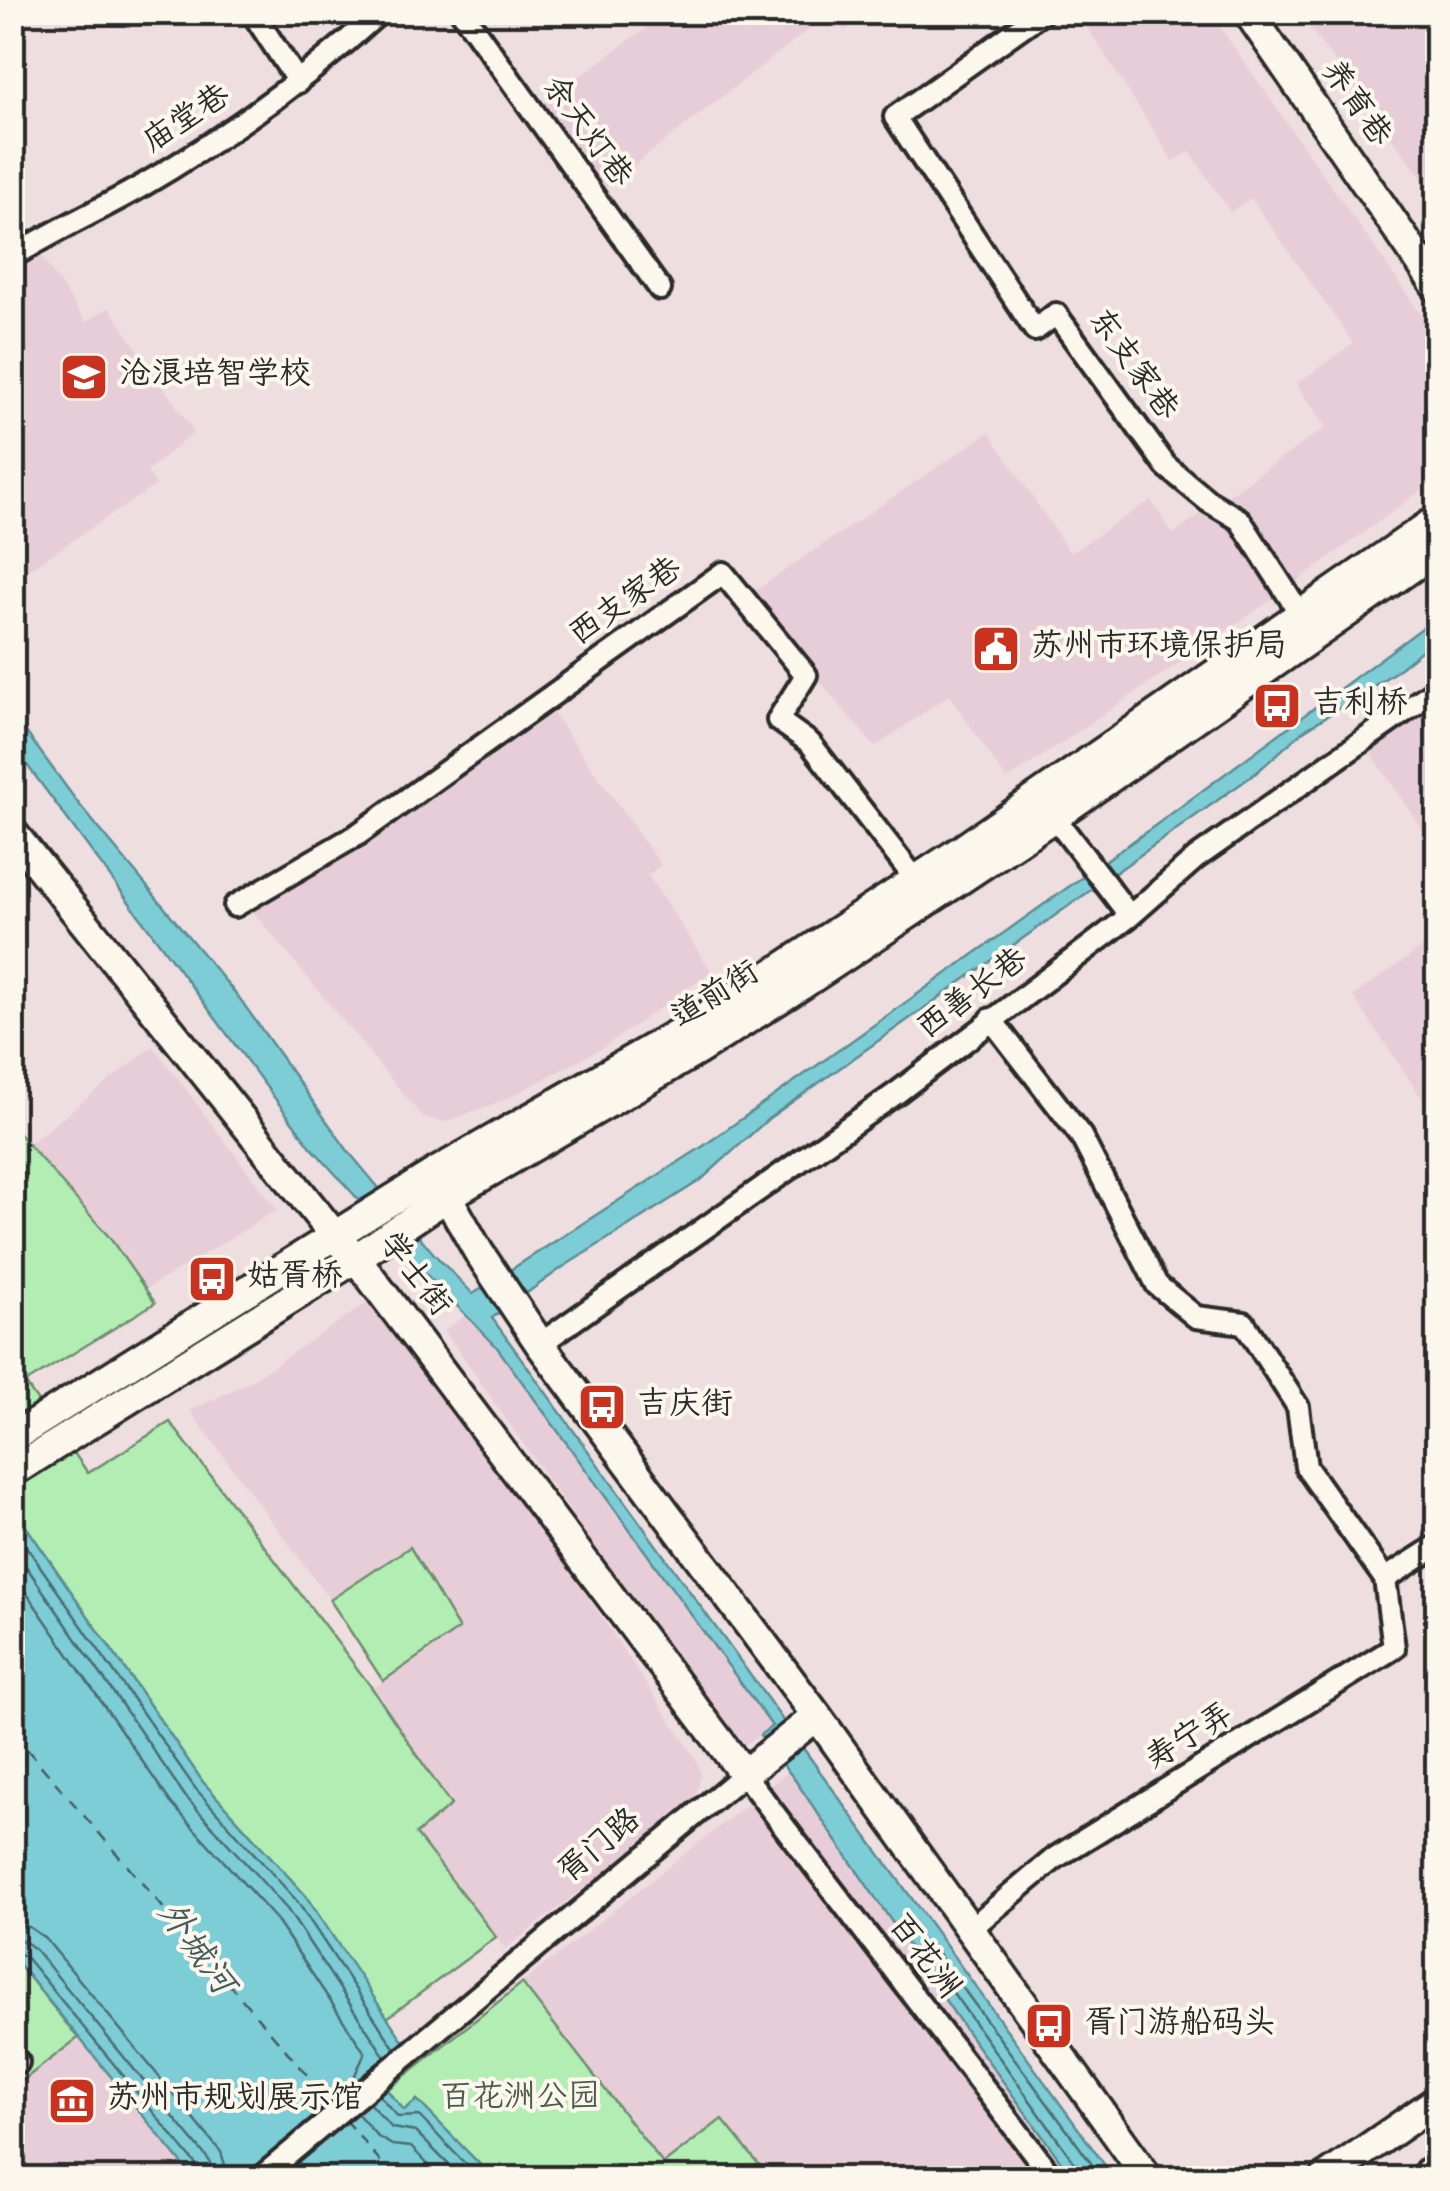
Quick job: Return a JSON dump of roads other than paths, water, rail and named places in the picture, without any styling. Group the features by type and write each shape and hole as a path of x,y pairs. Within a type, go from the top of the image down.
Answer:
{"main road":[{"name":"养育巷","path":"1248,12 1438,288"},
{"name":"道前街","path":"23,1465 368,1250 405,1208 916,880 1438,520"},
{"name":"道前街","path":"440,1185 698,1051 1054,817 1438,549"},
{"name":"学士街","path":"12,832 334,1236 368,1250 754,1767"},
{"path":"440,1185 540,1344 1047,2033 1148,2178"},
{"name":"道前街","path":"16,1436 362,1219 405,1208"},
{"name":"胥门路","path":"754,1767 813,1720"},
{"path":"1325,2178 1438,2100"}],"street":[{"path":"252,12 298,82"},
{"name":"庙堂巷","path":"12,257 140,187 240,124 298,82 380,12"},
{"name":"余天灯巷","path":"462,12 660,289"},
{"name":"东支家巷","path":"1043,12 896,118 1035,330 1056,314 1166,466 1208,502 1240,520 1300,615"},
{"name":"西支家巷","path":"235,906 357,835 724,572 806,675 778,720 810,744 916,880"},
{"name":"西善长巷","path":"540,1344 882,1102 1130,916 1196,858 1438,688"},
{"path":"1054,817 1130,916"},
{"path":"992,1019 1080,1136 1157,1285 1196,1318 1244,1323 1298,1407 1306,1467 1385,1579 1438,1544"},
{"name":"寿宁弄","path":"969,1930 1056,1858 1394,1648 1385,1579"},
{"name":"胥门路","path":"260,2178 754,1767"},
{"name":"百花洲","path":"754,1767 1053,2178"},
{"path":"12,2056 18,2062 12,2066"}],"water":[{"path":"1437,617 1437,638 1395,672 1302,732 1256,773 768,1119 701,1180 563,1267 492,1318 1114,2178 1073,2178 760,1735 772,1726 496,1346 311,1147 13,746 12,713 78,803 240,999 348,1151 434,1254 473,1294 702,1147 1160,822"},
{"name":"外城河","path":"13,1511 203,1782 305,1895 418,2063 387,2090 404,2110 417,2100 493,2178 194,2178 13,1957"}],"place":[{"name":"沧浪培智学校","path":"84,377"},
{"name":"苏州市环境保护局","path":"996,649"},
{"name":"吉利桥","path":"1277,706"},
{"name":"姑胥桥","path":"212,1279"},
{"name":"吉庆街","path":"602,1407"},
{"name":"胥门游船码头","path":"1049,2026"},
{"name":"苏州市规划展示馆","path":"72,2101"}],"park label":[{"name":"百花洲公园","path":"520,2100"}]}
